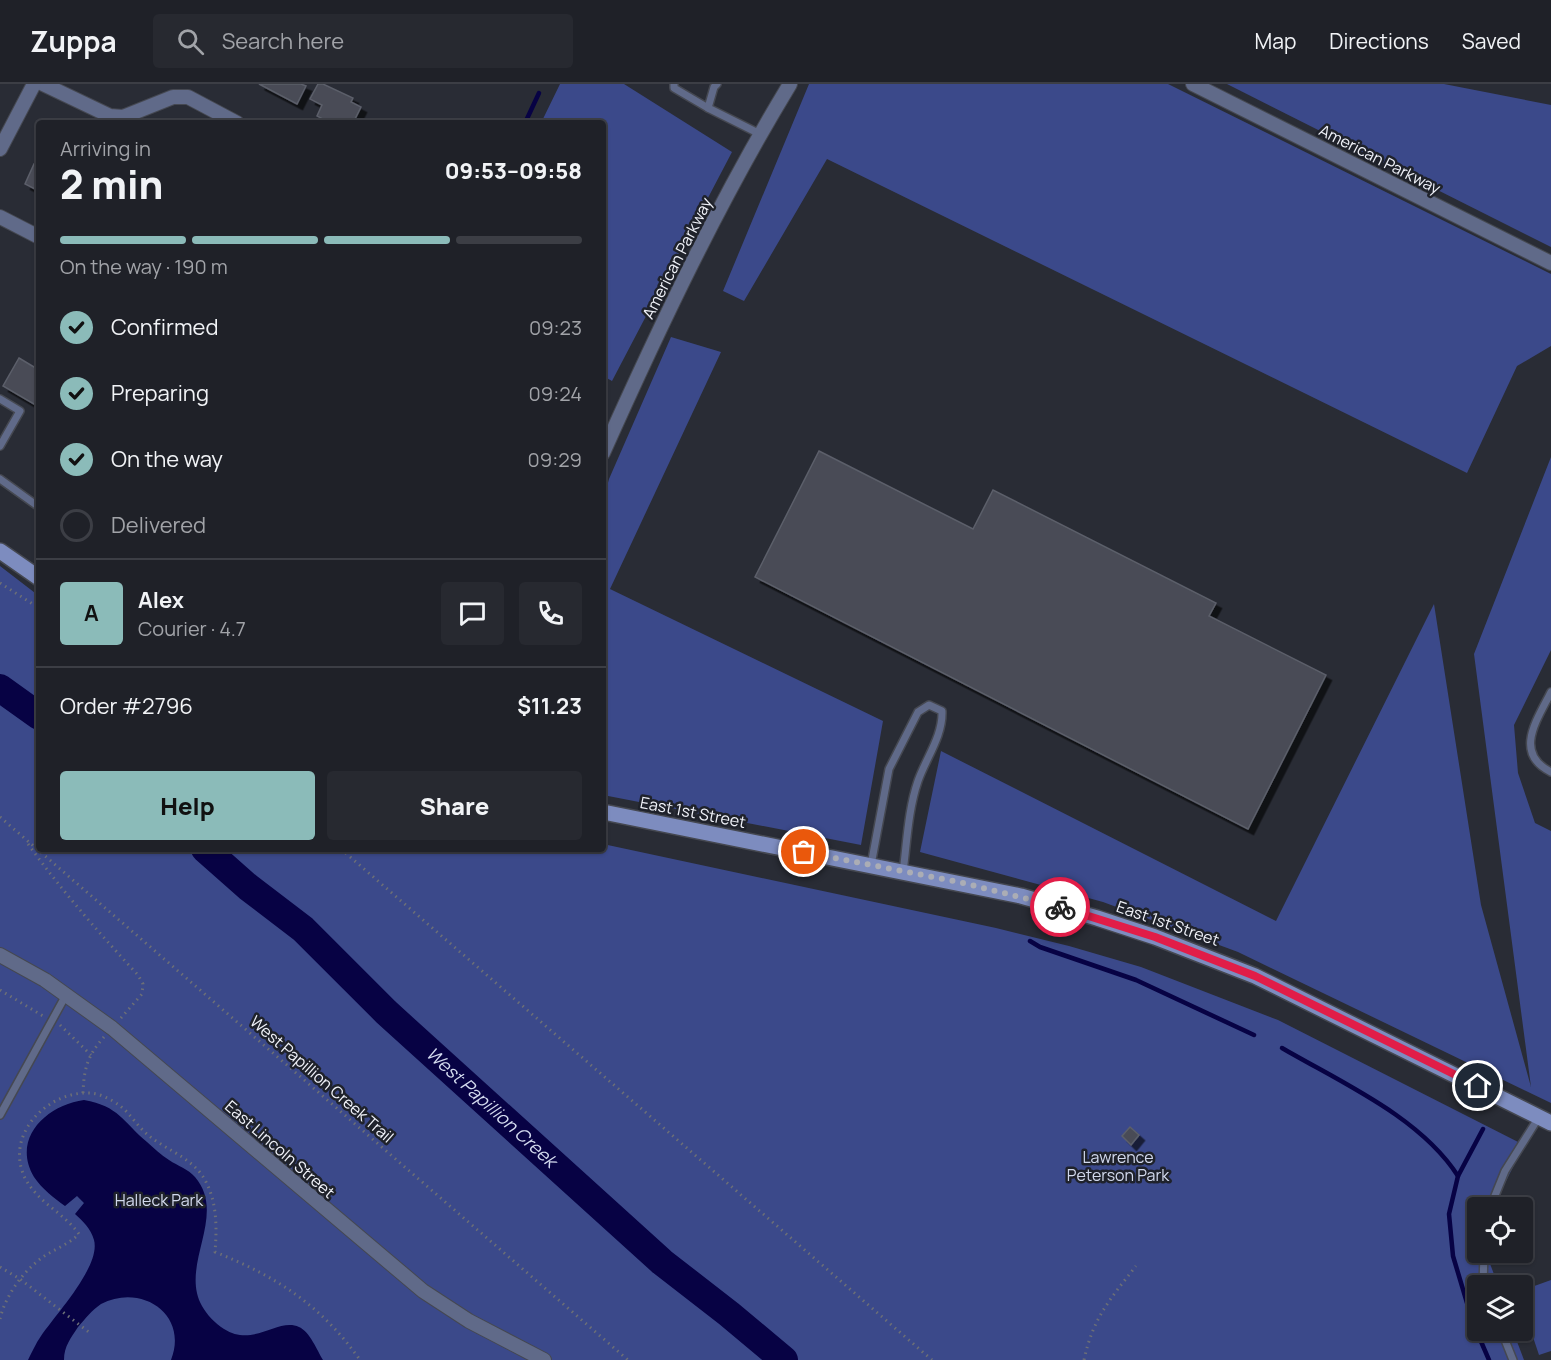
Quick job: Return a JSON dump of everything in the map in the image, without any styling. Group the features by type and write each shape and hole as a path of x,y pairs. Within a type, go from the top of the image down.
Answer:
{"main road":[{"path":"0,551 36,576"},
{"name":"East 1st Street","path":"606,813 1021,896 1098,918 1207,956 1292,994 1545,1120"}],"street":[{"path":"0,149 34,84"},
{"path":"43,84 108,115 123,117 172,97 188,98 231,120"},
{"name":"American Parkway","path":"606,446 650,348 760,134 790,84"},
{"name":"American Parkway","path":"1193,84 1551,263"},
{"path":"0,217 36,235"},
{"name":"East Lincoln Street","path":"0,955 45,980 112,1028 415,1285 469,1322 544,1360"}],"lane":[{"path":"674,84 674,88 708,108 760,134"},
{"path":"708,108 717,84"},
{"path":"0,399 20,411 0,446"},
{"path":"0,480 36,505"},
{"path":"1551,692 1535,724 1529,743 1533,758 1541,767 1551,772"},
{"path":"871,865 889,768 918,712 929,705 942,711 942,723 918,780 911,807 903,872"},
{"path":"0,1115 66,995"},
{"path":"1494,1197 1505,1171 1545,1120"},
{"path":"1505,1341 1513,1360"}],"path":[{"path":"0,583 36,606"},
{"name":"West Papillion Creek Trail","path":"0,818 36,849"},
{"path":"26,840 53,878 138,975 143,984 142,994 95,1047 86,1063 83,1093"},
{"name":"West Papillion Creek Trail","path":"40,852 628,1360"},
{"path":"343,852 932,1360"},
{"path":"0,990 43,1016"},
{"path":"60,1025 91,1055"},
{"path":"0,1319 2,1310 20,1279 38,1260 71,1242 79,1234 71,1223 53,1209 26,1180 20,1165 24,1135 30,1121 52,1102 69,1094 92,1093 119,1105 147,1134 191,1163 204,1180 215,1207 217,1230 215,1252 251,1266 283,1285 314,1309 346,1340 360,1360"},
{"path":"1084,1360 1088,1340 1101,1311 1136,1266"},
{"path":"0,1267 20,1279 90,1333"}],"green space":[{"path":"560,84 624,84 732,152 612,381 606,378 606,120 542,120"},
{"path":"809,84 1168,84 1551,274 1551,346 1517,366 1467,473 827,159 744,301 723,291"},
{"path":"1227,84 1444,84 1551,105 1551,247"},
{"path":"671,337 721,352 610,589 883,721 861,845 606,796 606,490"},
{"path":"1551,457 1551,650 1514,725 1518,773 1535,823 1551,831 1551,1103 1238,952 1103,902 920,852 941,751 1276,921 1434,604 1481,905 1531,1087 1474,654"},
{"path":"0,566 36,594 36,852 606,852 606,845 996,928 1141,967 1278,1020 1524,1145 1498,1197 1467,1197 1467,1263 1490,1263 1494,1275 1467,1275 1467,1341 1517,1341 1524,1360 0,1360"},
{"path":"1551,1280 1551,1351 1539,1355 1533,1337 1533,1286"}],"shaded area":[{"path":"84,1100 105,1106 120,1116 160,1154 192,1174 204,1192 207,1208 206,1224 198,1257 196,1290 206,1313 224,1329 235,1334 255,1334 291,1325 299,1327 310,1337 323,1360 171,1360 175,1344 173,1329 167,1317 158,1307 145,1300 131,1297 116,1298 95,1309 70,1339 64,1360 28,1360 39,1339 84,1276 91,1263 94,1240 84,1222 75,1214 84,1203 77,1196 65,1206 44,1189 34,1177 28,1163 27,1149 36,1126 46,1116 70,1103"}],"building":[{"path":"259,84 301,84 306,86 297,104"},
{"path":"318,84 323,84 353,98 351,102 361,107 354,120 324,120 317,116 322,105 310,99"},
{"path":"34,164 36,165 36,190 25,184"},
{"path":"19,358 36,368 36,405 3,386"},
{"path":"819,451 973,529 993,490 1216,603 1209,616 1326,675 1248,829 755,577"},
{"path":"1130,1127 1139,1135 1131,1145 1122,1136"}],"waterway":[{"path":"526,120 539,93"},
{"name":"West Papillion Creek","path":"0,688 36,714"},
{"name":"West Papillion Creek","path":"208,852 248,887 303,929 386,1012 662,1262 784,1360"},
{"path":"1030,941 1040,947 1136,980 1254,1035"},
{"path":"1282,1048 1354,1088 1401,1119 1423,1136 1458,1176"},
{"path":"1483,1129 1458,1176 1449,1214 1453,1256 1473,1323 1489,1360"}],"way so far":[{"path":"804,852 959,882 1060,907"}],"route":[{"path":"1060,907 1155,937 1255,976 1478,1086"}],"park label":[{"name":"Lawrence Peterson Park","path":"1118,1166"},
{"name":"Halleck Park","path":"159,1200"}]}
